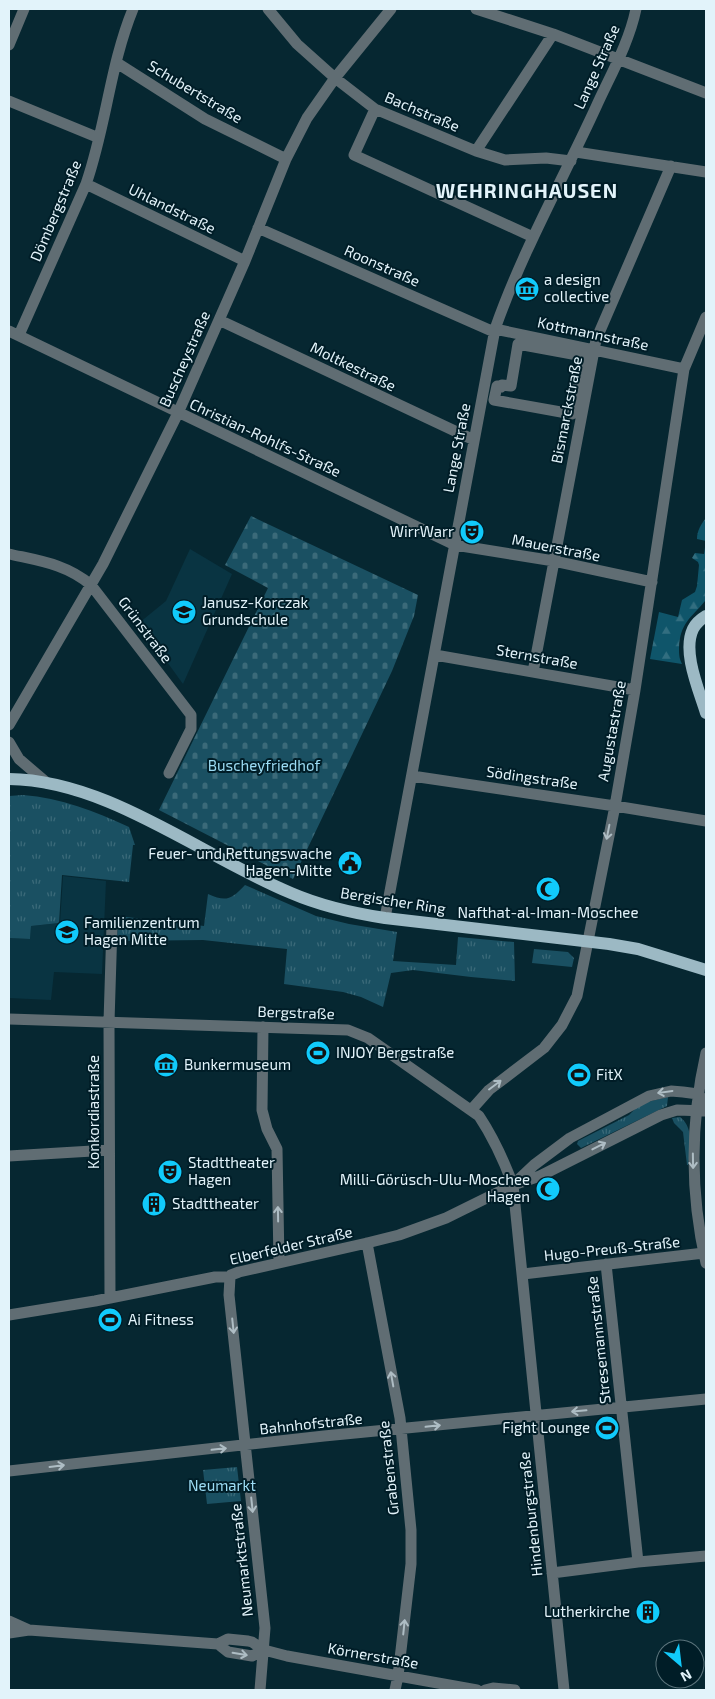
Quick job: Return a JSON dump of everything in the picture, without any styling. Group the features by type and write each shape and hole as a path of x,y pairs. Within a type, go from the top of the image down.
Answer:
{"main road":[{"path":"706,616 697,622 692,630 689,642 694,676 706,713"},
{"name":"Bergischer Ring","path":"9,780 47,783 83,792 120,807 290,893 325,906 385,918 638,949 706,970"}],"street":[{"path":"9,45 24,9"},
{"name":"Dömbergstraße","path":"14,333 86,184 127,22 132,9"},
{"name":"Bachstraße","path":"268,9 297,44 335,78 375,109 476,151 504,160 573,157 671,166 706,172"},
{"name":"Buscheystraße","path":"9,725 104,564 138,491 178,413 245,260 286,159 307,118 335,78 390,9"},
{"path":"476,9 506,14 618,60 706,93"},
{"name":"Lange Straße","path":"385,918 474,440 498,331 533,237 618,60 634,21 636,9"},
{"path":"476,151 553,34"},
{"name":"Schubertstraße","path":"117,63 205,119 286,159"},
{"path":"9,101 99,138"},
{"path":"375,109 354,154 533,237"},
{"name":"Bismarckstraße","path":"533,672 554,561 577,411 596,340 671,166"},
{"name":"Uhlandstraße","path":"86,184 245,260"},
{"name":"Roonstraße","path":"258,228 498,331"},
{"name":"Augustastraße","path":"472,1109 489,1090 544,1048 554,1038 570,1013 577,996 615,806 635,690 684,369 706,317"},
{"name":"Moltkestraße","path":"219,320 474,440"},
{"name":"Kottmannstraße","path":"498,331 594,349 684,369"},
{"name":"Christian-Rohlfs-Straße","path":"14,333 455,545"},
{"path":"483,394 577,411 583,356 518,344 511,386 497,386 495,396"},
{"name":"Mauerstraße","path":"455,545 554,561 652,582"},
{"name":"Grünstraße","path":"9,554 48,563 77,573 91,585 191,715 191,729 169,773"},
{"name":"Sternstraße","path":"435,655 635,690"},
{"path":"9,742 19,759 47,783"},
{"name":"Södingstraße","path":"412,776 706,821"},
{"name":"Konkordiastraße","path":"110,1298 109,1022 112,925"},
{"name":"Bergstraße","path":"9,1019 326,1028 358,1033 472,1109 487,1127 513,1185"},
{"path":"263,1027 262,1110 267,1129 277,1149 279,1263"},
{"path":"705,1258 694,1178 701,1112 698,1094 706,1053"},
{"name":"Elberfelder Straße","path":"513,1185 534,1164 570,1138 649,1096 671,1091 698,1094"},
{"path":"698,1094 706,1103"},
{"name":"Elberfelder Straße","path":"9,1315 110,1298 215,1277 230,1277 234,1273 399,1235 446,1218 513,1185 540,1176 660,1115 677,1110 701,1112"},
{"path":"570,1138 572,1148 579,1156"},
{"path":"9,1156 109,1150"},
{"name":"Hindenburgstraße","path":"513,1185 564,1690"},
{"name":"Grabenstraße","path":"367,1243 401,1429 410,1512 411,1552 395,1690"},
{"name":"Hugo-Preuß-Straße","path":"523,1274 606,1264 705,1258"},
{"name":"Stresemannstraße","path":"606,1264 638,1562"},
{"name":"Neumarktstraße","path":"230,1277 229,1295 264,1628 260,1690"},
{"name":"Bahnhofstraße","path":"9,1471 706,1399"},
{"path":"552,1573 706,1556"},
{"name":"Körnerstraße","path":"9,1620 28,1630"},
{"name":"Körnerstraße","path":"9,1633 28,1630 218,1644 228,1652 252,1656 264,1650 478,1690"},
{"path":"485,1690 494,1688 514,1690"}],"shaded area":[{"name":"Janusz-Korczak Grundschule","path":"190,549 232,574 183,684 139,623 166,601"},
{"name":"Familienzentrum Hagen Mitte","path":"63,876 106,881 102,974 54,972 51,1000 9,998 9,938 30,939 31,926 60,923"}],"green space":[{"name":"Buscheyfriedhof","path":"251,516 418,595 414,616 392,671 293,879 159,810 268,588 225,565"},
{"path":"706,518 706,541 697,539 702,523"},
{"path":"706,543 705,601 687,622 682,632 679,650 682,664 650,659 659,612 678,617 682,600 695,592 697,586 699,565 692,558 695,553 704,554"},
{"path":"23,795 64,802 116,821 129,827 135,845 133,845 129,882 62,875 59,923 31,926 30,939 9,938 9,796"},
{"path":"245,885 316,916 397,932 393,961 456,965 458,937 514,942 515,981 413,970 391,973 383,1007 361,997 343,992 284,984 287,949 203,940 117,941 118,916 204,926 208,894 224,899 232,897"},
{"path":"534,949 568,952 574,958 572,967 532,963"},
{"path":"668,1097 667,1106 581,1148 577,1144 578,1141 629,1115 643,1103"},
{"path":"680,1117 688,1127 689,1133 690,1153 688,1165 683,1132 674,1123 672,1118"},
{"name":"Neumarkt","path":"237,1467 241,1501 207,1504 203,1470"}],"place":[{"name":"a design collective","path":"527,289"},
{"name":"WirrWarr","path":"472,532"},
{"name":"Janusz-Korczak Grundschule","path":"184,612"},
{"name":"Feuer- und Rettungswache Hagen-Mitte","path":"350,863"},
{"name":"Nafthat-al-Iman-Moschee","path":"548,889"},
{"name":"Familienzentrum Hagen Mitte","path":"67,932"},
{"name":"INJOY Bergstraße","path":"318,1053"},
{"name":"Bunkermuseum","path":"166,1065"},
{"name":"FitX","path":"579,1075"},
{"name":"Stadttheater Hagen","path":"170,1172"},
{"name":"Milli-Görüsch-Ulu-Moschee Hagen","path":"548,1189"},
{"name":"Stadttheater","path":"154,1204"},
{"name":"Ai Fitness","path":"110,1320"},
{"name":"Fight Lounge","path":"607,1428"},
{"name":"Lutherkirche","path":"648,1612"}],"district":[{"name":"WEHRINGHAUSEN","path":"527,191"}]}
